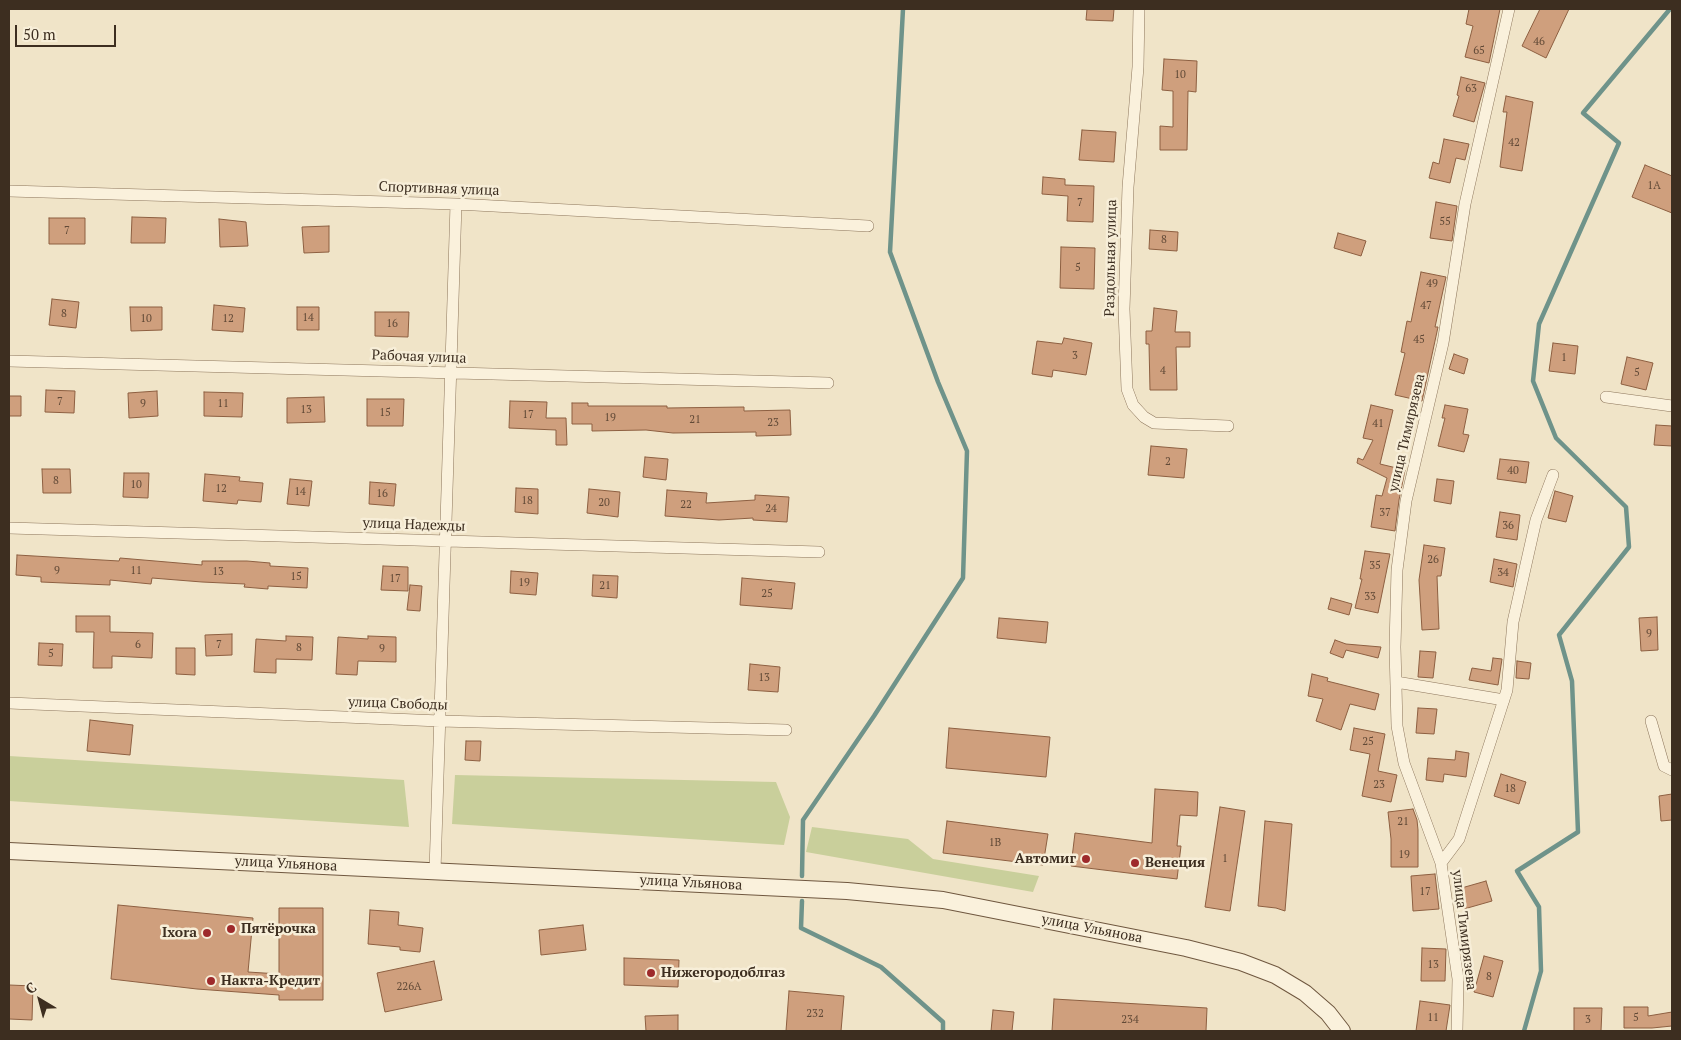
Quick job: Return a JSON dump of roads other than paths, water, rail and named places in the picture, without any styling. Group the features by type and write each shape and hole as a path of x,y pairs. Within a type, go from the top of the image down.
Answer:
{"main road":[{"name":"улица Ульянова","path":"9,851 847,890 943,900 1186,948 1241,962 1275,975 1305,993 1328,1013 1342,1031"}],"street":[{"name":"Раздольная улица","path":"1139,9 1138,67 1128,187 1124,309 1127,389 1133,405 1144,417 1154,423 1228,426"},
{"name":"улица Тимирязева","path":"1457,1031 1458,980 1441,863 1404,763 1397,726 1395,647 1397,570 1406,502 1443,343 1465,204 1509,9"},
{"name":"Спортивная улица","path":"9,191 456,204 868,226"},
{"path":"435,871 456,204"},
{"name":"Рабочая улица","path":"9,361 828,383"},
{"path":"1606,397 1672,406"},
{"name":"улица Тимирязева","path":"1441,863 1459,839 1507,690 1515,613 1536,520 1553,475"},
{"name":"улица Надежды","path":"9,528 819,552"},
{"path":"1396,682 1504,700"},
{"name":"улица Свободы","path":"9,703 440,721 786,730"},
{"path":"1651,721 1664,766 1672,770"}],"waterway":[{"path":"802,876 803,820 874,716 963,578 967,451 938,382 890,252 903,9"},
{"path":"1524,1031 1541,971 1539,907 1517,871 1578,832 1572,681 1559,635 1629,547 1626,507 1556,438 1533,381 1539,324 1619,143 1583,113 1670,9"},
{"path":"802,901 801,928 881,967 943,1022 943,1031"}],"place":[{"name":"Автомиг","path":"1086,859"},
{"name":"Венеция","path":"1135,863"},
{"name":"Пятёрочка","path":"231,929"},
{"name":"Ixora","path":"207,933"},
{"name":"Нижегородоблгаз","path":"651,973"},
{"name":"Накта-Кредит","path":"211,981"}]}
